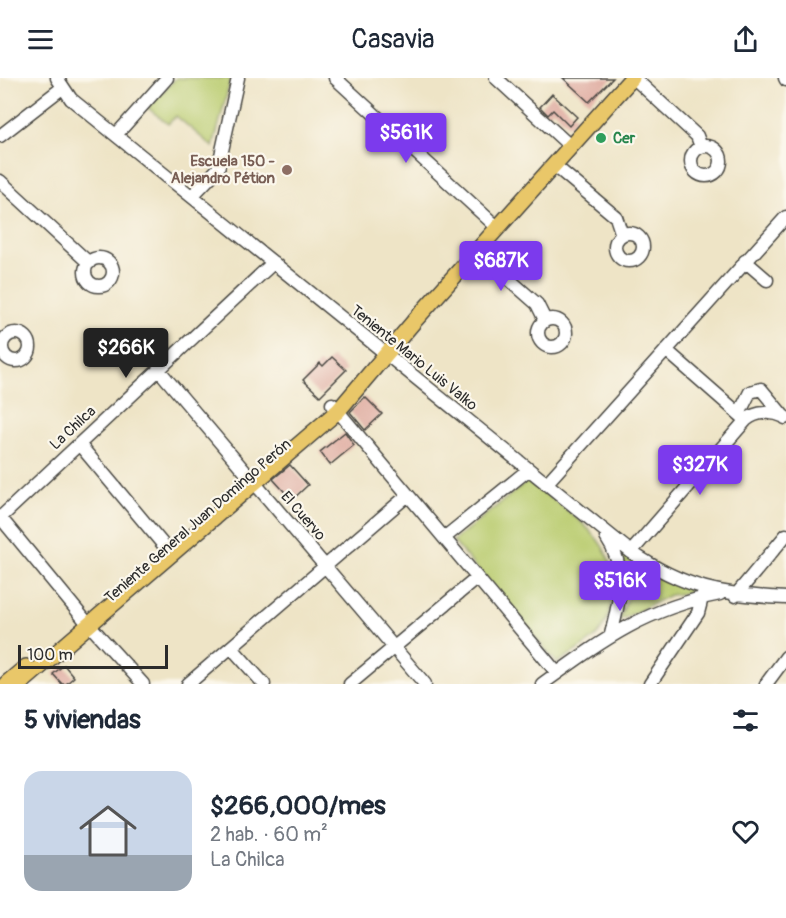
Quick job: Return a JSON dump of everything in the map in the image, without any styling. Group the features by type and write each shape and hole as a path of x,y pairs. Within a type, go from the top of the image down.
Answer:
{"main road":[{"name":"Teniente General Juan Domingo Perón","path":"6,684 87,622 252,481 375,370 386,354 477,251 633,78"},
{"name":"Teniente General Juan Domingo Perón","path":"20,684 166,548 252,481"}],"street":[{"path":"116,135 167,78"},
{"path":"192,196 218,169 238,78"},
{"path":"335,78 498,228"},
{"path":"496,78 570,146"},
{"path":"633,78 697,136 701,147"},
{"path":"0,136 59,83"},
{"name":"Teniente Mario Luis Valko","path":"59,83 116,135 602,531 631,552 659,570 704,593 786,598"},
{"path":"554,165 616,218 622,235"},
{"path":"0,181 89,263"},
{"path":"546,484 786,217"},
{"path":"477,251 537,304 545,320"},
{"path":"746,261 767,280"},
{"name":"La Chilca","path":"0,517 273,263"},
{"path":"666,350 742,417"},
{"name":"El Cuervo","path":"158,369 252,481 327,565 425,684"},
{"path":"631,552 742,417 750,392 761,389 785,418"},
{"path":"335,408 557,673"},
{"path":"742,417 765,412 785,418"},
{"path":"79,444 166,548"},
{"path":"444,538 528,470"},
{"path":"188,684 408,495"},
{"path":"0,517 87,622 143,684"},
{"path":"602,531 614,550 620,570 621,592 611,634"},
{"path":"735,596 786,535"},
{"path":"350,684 477,578"},
{"path":"542,684 611,634 651,614 704,593"},
{"path":"650,684 698,613 704,593"},
{"path":"231,647 264,684"},
{"path":"766,684 786,657"}],"green space":[{"path":"176,78 231,78 213,147 176,116 168,124 148,108"},
{"path":"528,481 591,532 603,547 611,564 614,583 605,624 594,638 557,663 453,541"},
{"path":"622,554 639,567 695,589 695,592 670,595 618,621 628,598 628,576"}],"building":[{"path":"563,78 613,78 589,102"},
{"path":"552,94 577,117 569,126 553,110 548,115 540,107"},
{"path":"332,357 346,370 320,396 303,380 320,363 323,366"},
{"path":"365,397 382,414 365,430 350,412"},
{"path":"345,432 354,445 330,465 320,452"},
{"path":"290,465 308,485 292,500 273,479"},
{"path":"64,665 74,677 66,684 62,684 53,674"}],"place":[{"name":"Cer","path":"601,138"},
{"name":"Escuela 150 - Alejandro Pétion","path":"287,170"}]}
